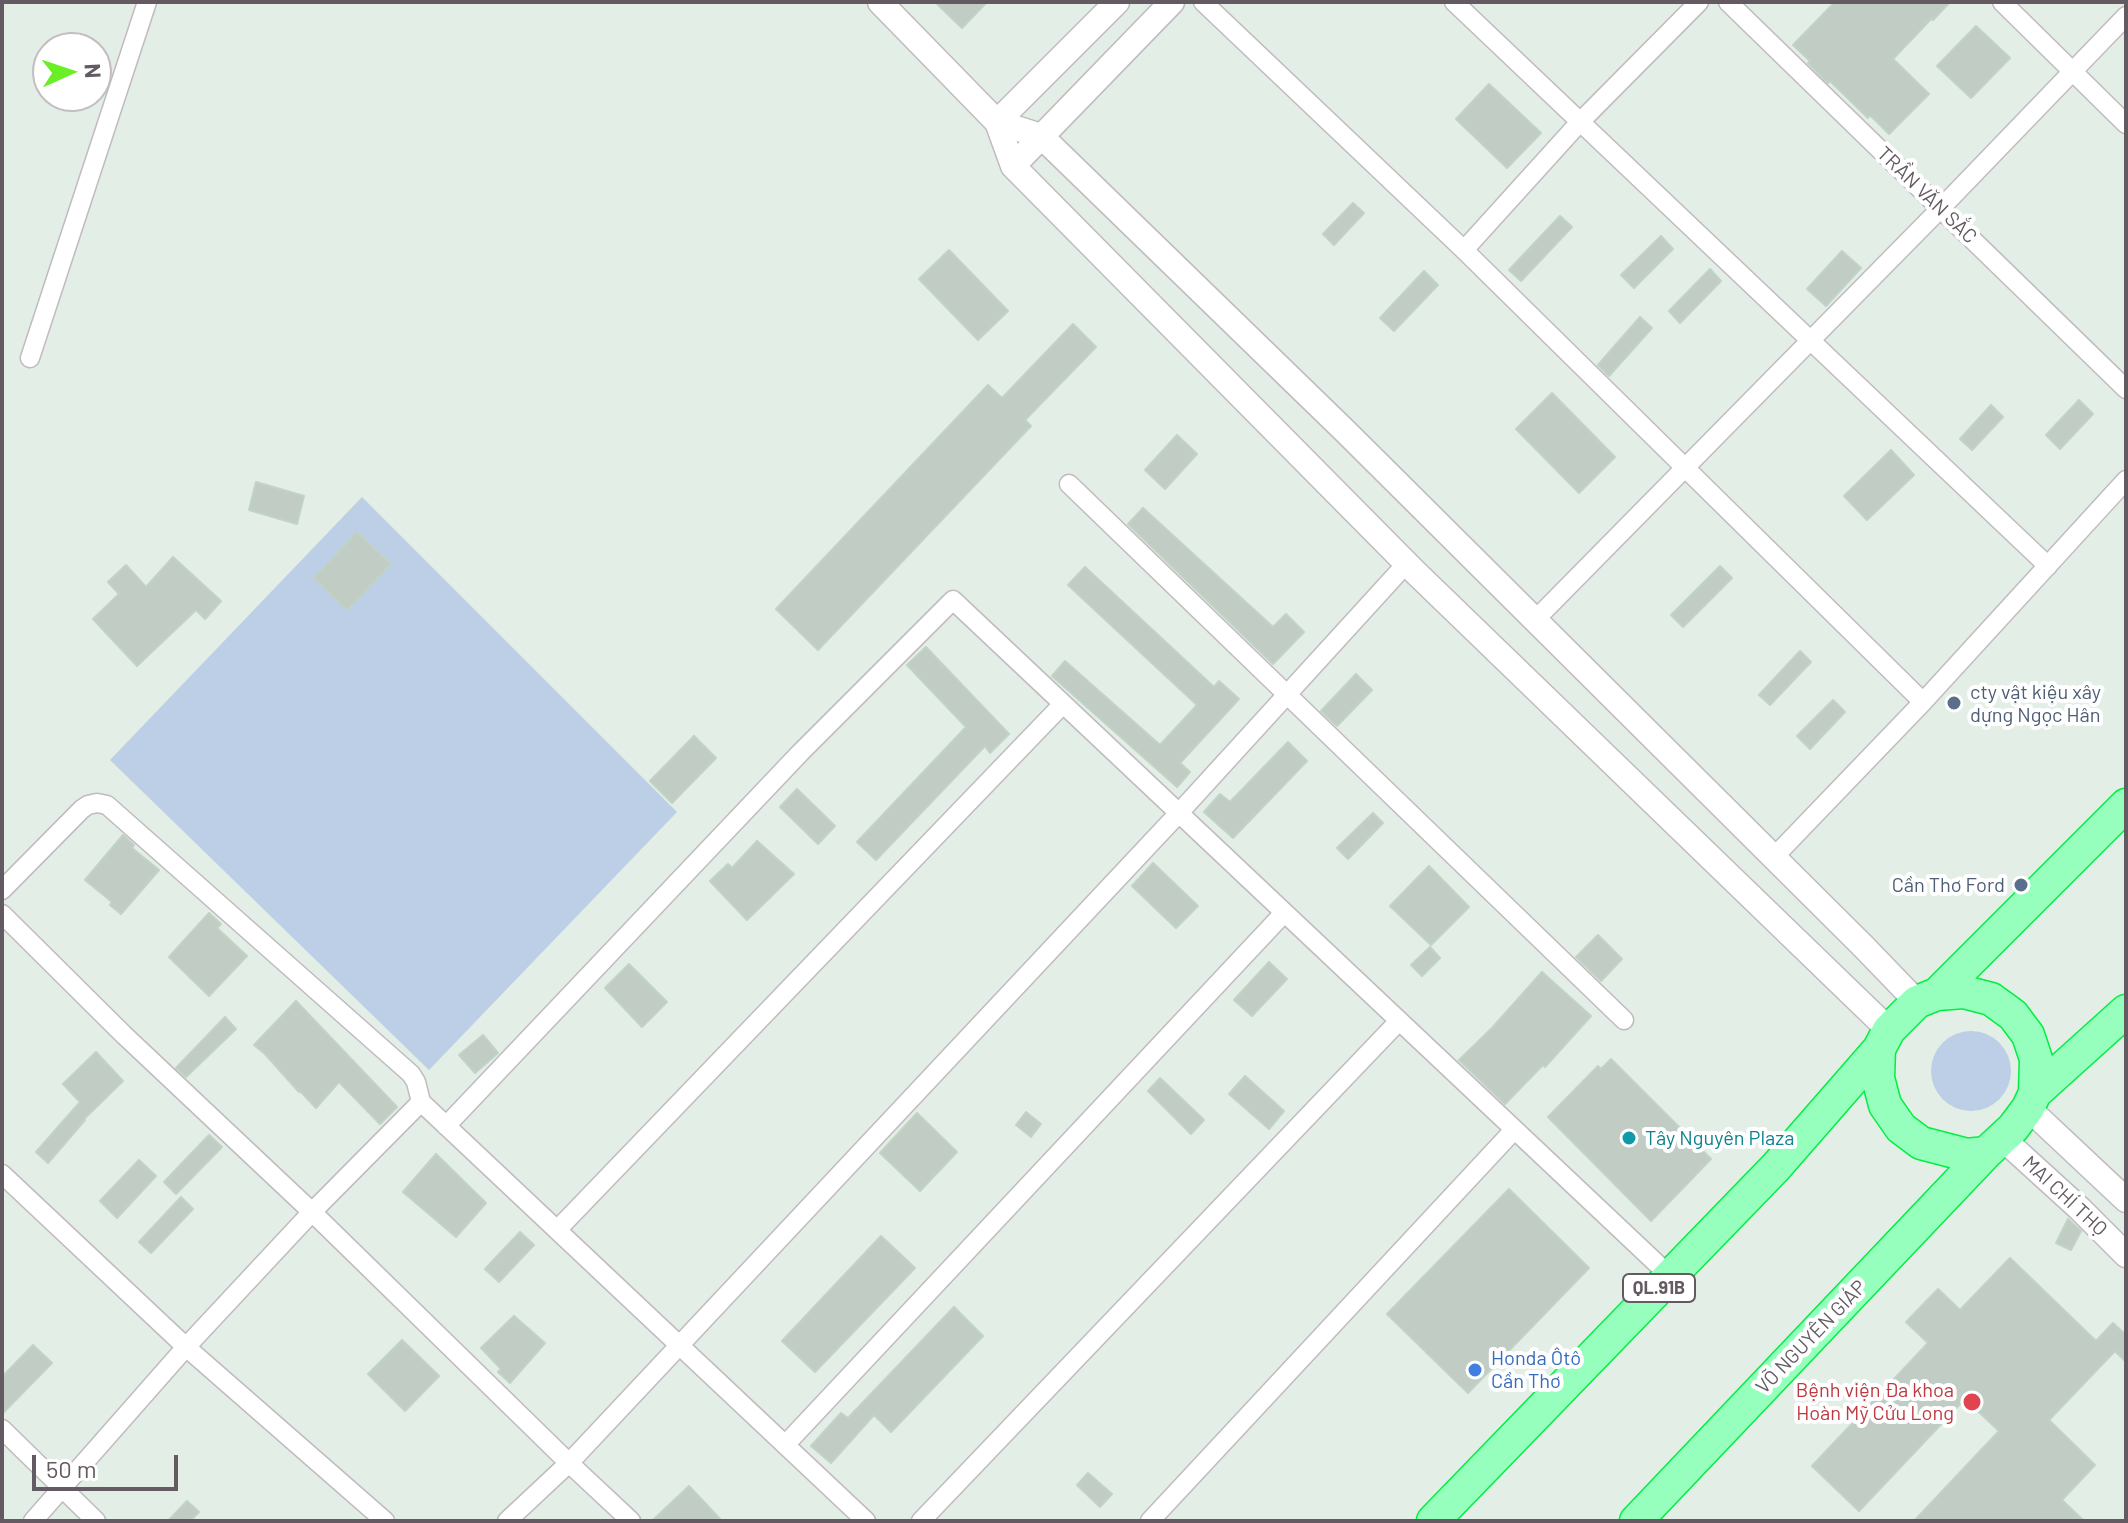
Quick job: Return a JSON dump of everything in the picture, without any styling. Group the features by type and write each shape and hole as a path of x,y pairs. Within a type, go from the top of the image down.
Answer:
{"highway":[{"name":"QL.91B","path":"1433,1521 1776,1167 1884,1040 2126,805"},
{"path":"1927,998 1964,992 1991,999 2013,1015 2028,1035 2036,1059 2032,1100"},
{"path":"1884,1040 1878,1078 1885,1105 1901,1128 1921,1143 1967,1155 1994,1146 2013,1128 2032,1100 2126,1011"},
{"name":"VÕ NGUYÊN GIÁP","path":"1636,1521 1994,1146"}],"street":[{"path":"30,358 147,2"},
{"path":"880,2 997,122 1013,166 1406,564 1884,1040"},
{"path":"997,122 1117,2"},
{"path":"1013,166 1172,2"},
{"path":"1203,2 1464,250 1923,702"},
{"path":"1454,2 2048,566"},
{"path":"1464,250 1579,123 1699,2"},
{"name":"TRẦN VĂN SẮC","path":"1728,2 2126,389"},
{"path":"2002,2 2126,124"},
{"path":"1535,620 2126,16"},
{"path":"997,122 1041,136 1334,420 1863,946 1927,998"},
{"path":"1774,857 1923,702 2126,480"},
{"path":"1069,484 1624,1020"},
{"path":"507,1521 569,1463 1178,814 1406,564"},
{"path":"446,1126 800,753 953,600 1670,1276"},
{"path":"557,1230 1062,705"},
{"path":"2,890 82,809 97,803 107,805 411,1074 421,1102 866,1521"},
{"path":"785,1445 1284,913"},
{"path":"2,914 631,1521"},
{"path":"921,1521 1399,1021"},
{"name":"MAI CHÍ THỌ","path":"2032,1100 2126,1200"},
{"path":"33,1521 186,1347 312,1212 421,1102"},
{"path":"1150,1521 1514,1130"},
{"name":"MAI CHÍ THỌ","path":"1994,1146 2080,1209 2126,1255"},
{"path":"2,1174 186,1347 385,1521"},
{"path":"2,1429 96,1521"}],"shaded area":[{"path":"362,497 677,812 429,1070 110,760"},
{"path":"1971,1031 1986,1034 1999,1043 2008,1056 2011,1071 2008,1086 1999,1099 1986,1108 1971,1111 1956,1108 1943,1099 1934,1086 1931,1071 1934,1056 1943,1043 1956,1034"}],"building":[{"path":"935,2 987,2 962,28"},
{"path":"1835,2 1950,2 1893,59 1929,94 1889,134 1830,81 1828,83 1793,45"},
{"path":"1976,26 2010,58 1971,98 1937,66"},
{"path":"1489,84 1541,133 1507,168 1456,119"},
{"path":"1353,203 1364,213 1334,245 1323,234"},
{"path":"1560,216 1572,227 1521,281 1509,270"},
{"path":"1661,236 1673,249 1634,288 1621,275"},
{"path":"949,250 1008,311 978,340 919,279"},
{"path":"1842,251 1861,268 1826,306 1807,289"},
{"path":"1710,269 1721,281 1680,323 1669,311"},
{"path":"1424,271 1438,285 1394,331 1380,318"},
{"path":"1640,317 1652,328 1609,376 1598,365"},
{"path":"1073,324 1096,347 1025,420 1031,426 818,650 776,609 988,385 1002,398"},
{"path":"1552,393 1615,457 1579,493 1516,429"},
{"path":"2079,400 2093,414 2060,449 2046,435"},
{"path":"1991,405 2003,417 1972,450 1960,439"},
{"path":"1177,435 1197,454 1165,489 1145,470"},
{"path":"1891,450 1914,475 1867,520 1844,496"},
{"path":"256,482 304,496 297,524 249,510"},
{"path":"1143,508 1273,627 1286,614 1304,632 1273,664 1128,524"},
{"path":"357,532 391,564 347,610 314,578"},
{"path":"173,557 221,601 205,619 196,610 137,666 93,619 119,594 108,582 126,565 146,587"},
{"path":"1720,566 1732,578 1683,627 1671,615"},
{"path":"1085,567 1214,687 1219,681 1239,699 1180,763 1190,772 1177,787 1052,676 1065,661 1160,745 1197,705 1068,585"},
{"path":"926,647 1009,734 990,753 985,746 876,860 857,842 966,727 907,665"},
{"path":"1800,651 1811,662 1770,705 1759,695"},
{"path":"1356,674 1372,690 1337,726 1321,711"},
{"path":"1833,700 1845,712 1810,749 1797,736"},
{"path":"694,736 716,758 672,803 650,781"},
{"path":"1288,742 1307,761 1233,838 1204,812 1220,794 1230,802"},
{"path":"797,789 835,826 818,844 780,807"},
{"path":"1373,813 1383,823 1348,859 1337,848"},
{"path":"123,835 134,845 132,848 159,870 121,914 110,905 112,902 85,880"},
{"path":"757,841 794,874 747,920 710,881 728,864 732,868"},
{"path":"1153,863 1198,906 1176,928 1132,886"},
{"path":"1429,866 1469,907 1431,945 1390,906"},
{"path":"209,913 221,924 217,928 247,956 209,996 169,957"},
{"path":"1598,935 1622,959 1601,981 1576,957"},
{"path":"1430,947 1440,958 1422,976 1411,965"},
{"path":"1269,962 1287,979 1252,1016 1234,1000"},
{"path":"629,964 667,1002 642,1027 605,988"},
{"path":"1542,972 1591,1016 1545,1067 1543,1065 1505,1104 1459,1060"},
{"path":"296,1001 397,1107 380,1124 339,1082 316,1108 254,1045"},
{"path":"225,1017 236,1029 186,1077 176,1068"},
{"path":"483,1035 498,1053 475,1073 459,1055"},
{"path":"96,1052 123,1081 84,1119 48,1163 36,1152 80,1102 63,1084"},
{"name":"Tây Nguyên Plaza","path":"1611,1059 1711,1159 1651,1221 1548,1117 1598,1066 1601,1069"},
{"path":"1245,1076 1284,1111 1269,1129 1229,1094"},
{"path":"1160,1078 1204,1120 1191,1134 1148,1091"},
{"path":"1026,1112 1041,1124 1031,1137 1016,1125"},
{"path":"917,1113 957,1152 920,1191 880,1153"},
{"path":"209,1135 222,1147 176,1194 164,1182"},
{"path":"436,1154 486,1203 456,1237 403,1192"},
{"path":"139,1160 156,1176 117,1218 100,1201"},
{"path":"1509,1189 1589,1268 1468,1393 1387,1314"},
{"path":"181,1197 193,1209 151,1253 139,1242"},
{"path":"2068,1219 2081,1231 2071,1250 2056,1243"},
{"path":"520,1232 534,1245 499,1282 485,1269"},
{"path":"881,1236 915,1268 815,1372 782,1341"},
{"path":"2010,1258 2096,1341 2113,1323 2126,1335 2126,1362 2115,1351 2049,1420 2095,1465 2062,1500 2084,1521 1914,1521 1999,1431 1965,1399 1859,1511 1812,1466 1928,1343 1906,1322 1938,1289 1960,1310"},
{"path":"954,1307 983,1336 891,1432 874,1415 831,1463 811,1446 841,1413 848,1418"},
{"path":"514,1316 545,1343 510,1383 481,1348"},
{"path":"402,1340 439,1376 405,1411 368,1374"},
{"path":"33,1345 52,1363 2,1414 2,1377"},
{"path":"1088,1473 1112,1494 1100,1507 1077,1485"},
{"path":"689,1486 722,1521 652,1521"},
{"path":"187,1501 199,1512 190,1521 168,1521"}],"place":[{"name":"cty vật kiệu xây dựng Ngọc Hân","path":"1954,703"},
{"name":"Cần Thơ Ford","path":"2021,885"},
{"name":"Tây Nguyên Plaza","path":"1629,1138"},
{"name":"Honda Ôtô Cần Thơ","path":"1475,1370"},
{"name":"Bệnh viện Đa khoa Hoàn Mỹ Cửu Long","path":"1972,1402"}]}
